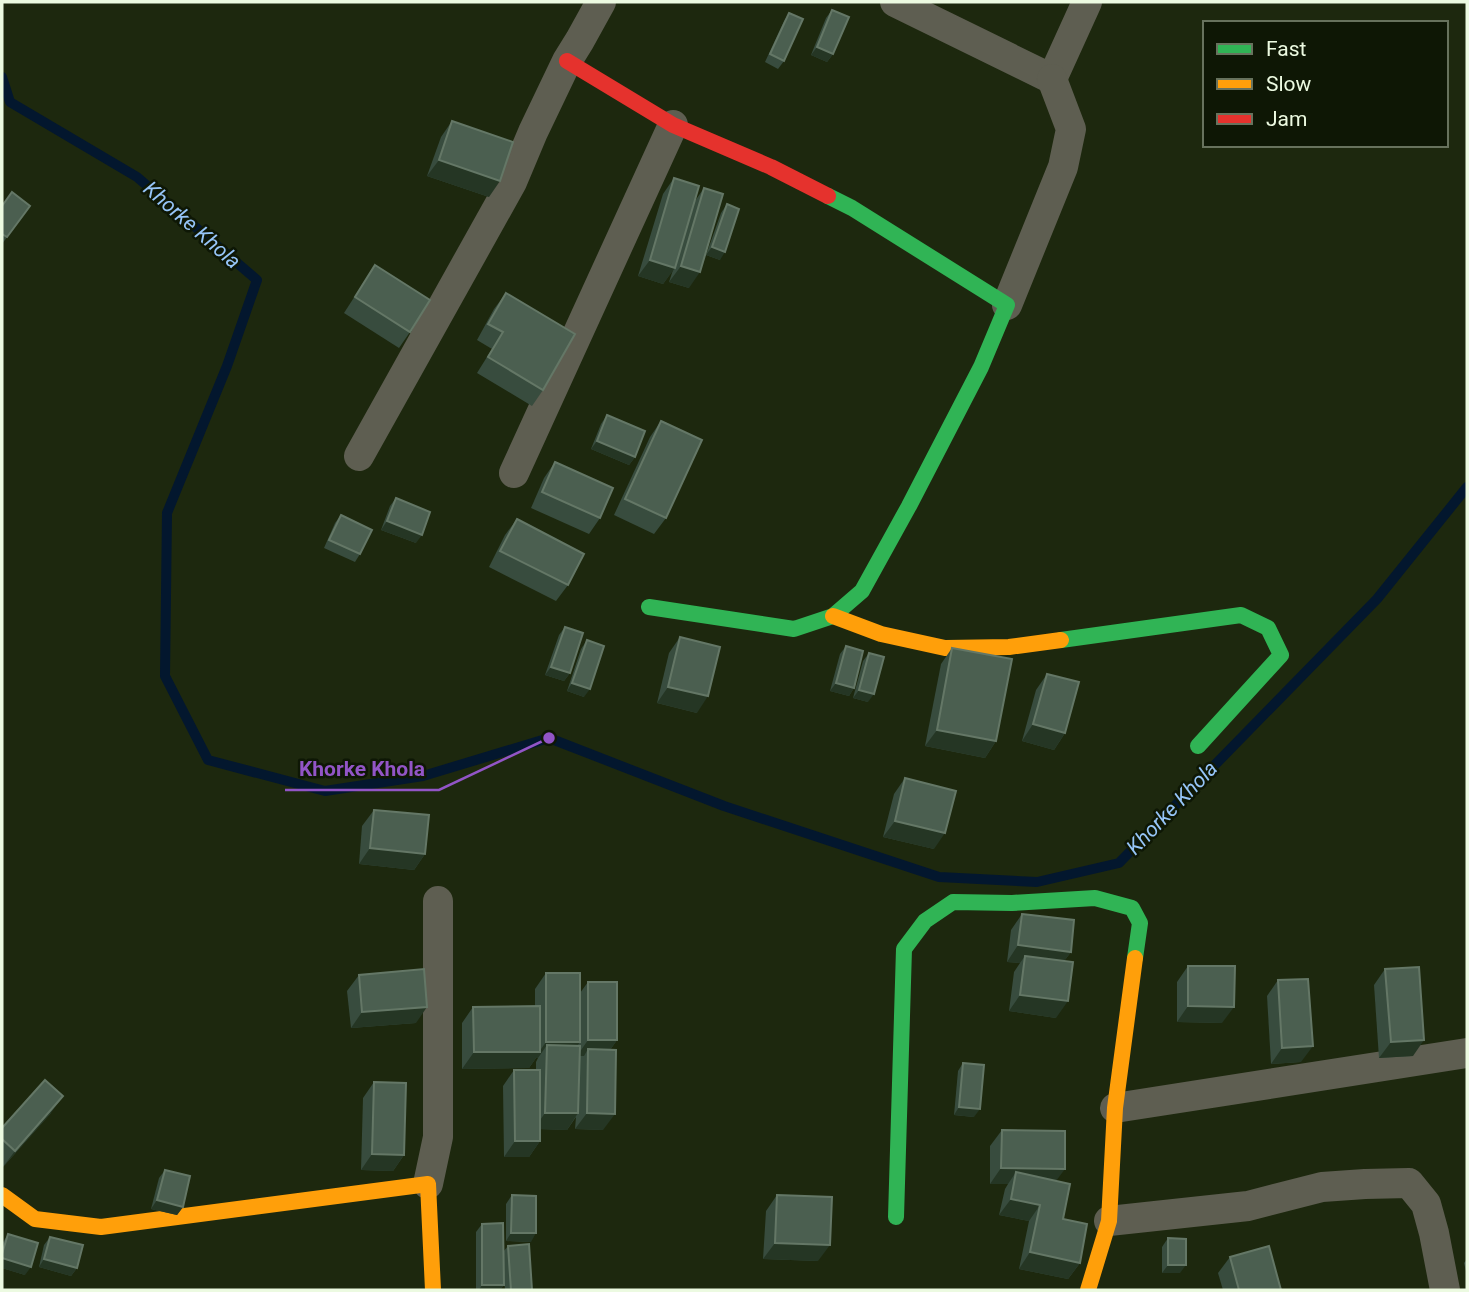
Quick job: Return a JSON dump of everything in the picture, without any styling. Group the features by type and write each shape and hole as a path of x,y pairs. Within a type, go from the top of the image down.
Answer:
{"street":[{"path":"359,456 512,182 567,61 601,2"},
{"path":"649,607 794,628 833,616 862,591 903,518 981,367 1007,305 1063,167 1071,130 1052,79 895,2"},
{"path":"1052,79 1087,2"},
{"path":"567,61 673,125 771,167 852,208 1007,305"},
{"path":"514,473 673,125"},
{"path":"833,616 881,634 945,648 1009,647 1241,615 1268,628 1281,655 1198,746"},
{"path":"896,1217 904,949 925,921 953,902 1012,903 1095,898 1132,908 1140,923 1115,1108 1109,1220 1088,1290"},
{"path":"433,1290 428,1184 438,1137 438,901"},
{"path":"1115,1108 1467,1053"},
{"path":"1109,1220 1248,1206 1322,1187 1409,1183 1426,1204 1445,1290"},
{"path":"2,1195 35,1219 101,1227 428,1184"}],"building":[{"path":"832,10 849,17 833,54 817,47"},
{"path":"789,13 803,19 784,61 770,54"},
{"path":"452,121 513,142 500,181 439,160"},
{"path":"674,178 699,186 675,268 650,260"},
{"path":"704,188 723,194 700,272 681,266"},
{"path":"12,192 30,206 7,237 2,234 2,206"},
{"path":"727,204 739,209 725,252 712,247"},
{"path":"375,265 430,300 410,332 355,297"},
{"path":"506,293 575,334 543,390 488,357 503,332 488,324"},
{"path":"607,415 645,431 635,457 597,441"},
{"path":"661,421 702,440 666,518 625,499"},
{"path":"555,462 613,488 600,518 542,492"},
{"path":"396,498 430,512 422,535 387,521"},
{"path":"341,515 372,530 360,554 329,540"},
{"path":"517,519 584,554 568,585 500,551"},
{"path":"565,627 583,633 570,673 551,667"},
{"path":"680,637 720,647 708,696 668,687"},
{"path":"587,640 604,646 590,689 572,683"},
{"path":"846,646 863,651 854,688 836,683"},
{"path":"952,648 1012,659 996,741 937,730"},
{"path":"869,653 884,657 874,694 859,690"},
{"path":"1047,674 1079,682 1065,733 1033,724"},
{"path":"905,778 956,791 945,833 895,821"},
{"path":"374,810 429,815 425,854 370,848"},
{"path":"1022,914 1074,920 1071,952 1018,945"},
{"path":"1025,956 1073,962 1068,1001 1020,995"},
{"path":"1188,966 1235,966 1234,1007 1188,1006"},
{"path":"1419,967 1424,1040 1391,1042 1385,969"},
{"path":"424,969 427,1007 362,1012 359,975"},
{"path":"546,973 580,973 580,1042 546,1042"},
{"path":"1308,979 1313,1046 1282,1048 1278,980"},
{"path":"588,982 617,982 617,1040 588,1040"},
{"path":"540,1006 540,1052 474,1052 473,1007"},
{"path":"547,1045 580,1046 578,1113 545,1113"},
{"path":"588,1049 616,1050 615,1114 587,1113"},
{"path":"963,1063 984,1065 980,1109 959,1107"},
{"path":"514,1070 540,1070 540,1141 515,1141"},
{"path":"45,1080 63,1096 15,1151 2,1139 2,1128"},
{"path":"374,1082 406,1083 404,1155 372,1154"},
{"path":"1002,1130 1065,1131 1065,1169 1001,1168"},
{"path":"165,1170 190,1176 183,1207 157,1200"},
{"path":"1016,1172 1070,1184 1063,1219 1087,1224 1080,1263 1030,1252 1040,1205 1011,1199"},
{"path":"512,1195 536,1196 536,1233 511,1233"},
{"path":"777,1195 832,1197 830,1245 775,1243"},
{"path":"503,1223 504,1285 482,1285 482,1224"},
{"path":"8,1234 38,1243 31,1267 2,1258"},
{"path":"50,1237 83,1245 77,1268 44,1259"},
{"path":"1168,1238 1186,1239 1186,1265 1168,1265"},
{"path":"529,1244 532,1290 511,1290 508,1246"},
{"path":"1269,1246 1281,1290 1239,1290 1230,1257"}],"waterway":[{"name":"Khorke Khola","path":"2,77 10,102 137,177 257,280 227,366 167,513 165,676 208,760 325,791 423,776 549,738 724,806 939,877 1037,882 1119,863 1377,599 1467,487"}],"traffic: fast":[{"path":"649,607 794,629 833,616 862,591 981,367 1007,305 852,208 828,196"},
{"path":"1061,640 1241,615 1268,628 1281,655 1198,746"},
{"path":"896,1217 904,949 925,921 953,902 1012,903 1095,898 1132,908 1140,923 1135,958"}],"traffic: slow":[{"path":"833,616 881,634 945,648 1009,647 1061,640"},
{"path":"1088,1290 1109,1221 1115,1108 1135,958"},
{"path":"2,1195 35,1219 101,1227 428,1184 433,1290"}],"traffic: jam":[{"path":"567,61 673,125 771,167 828,196"}],"place":[{"name":"Khorke Khola","path":"549,738"}]}
